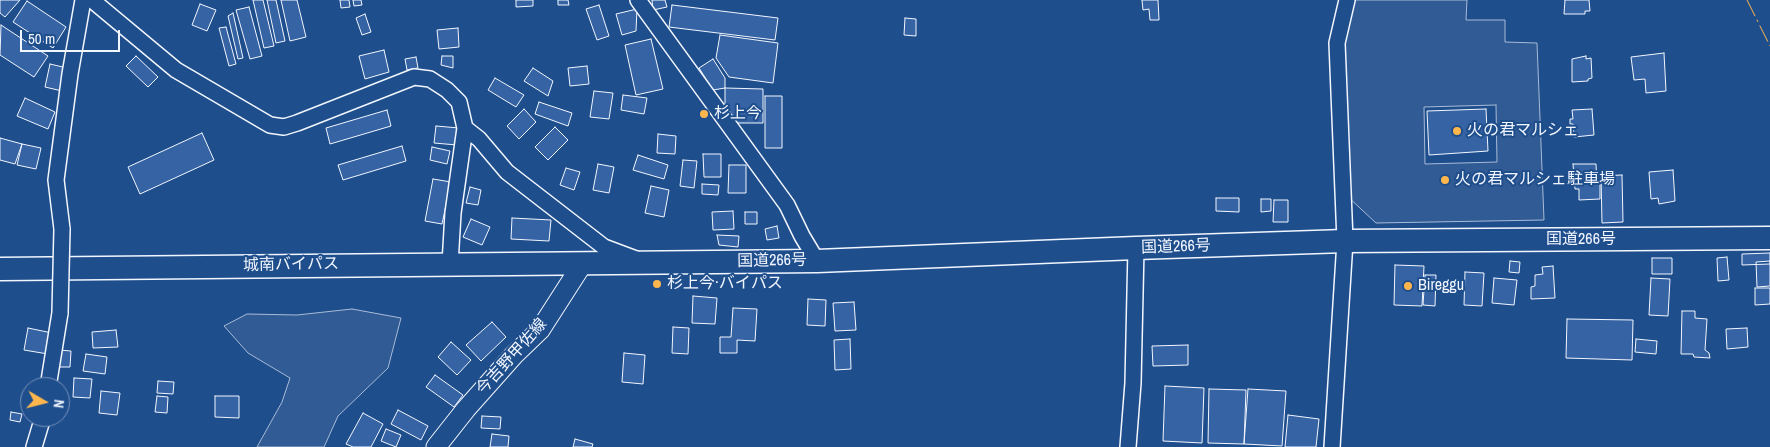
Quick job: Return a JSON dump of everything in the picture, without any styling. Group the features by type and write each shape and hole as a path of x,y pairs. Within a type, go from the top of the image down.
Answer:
{"highway":[{"name":"国道266号","path":"583,263 817,261 1346,241 1770,238"},
{"name":"城南バイパス","path":"0,269 583,263"}],"main road":[{"name":"今吉野甲佐線","path":"436,447 496,375 540,330 583,263"}],"street":[{"path":"50,377 60,313 62,229 56,180 70,74 83,0"},
{"path":"92,0 176,70 270,125 284,127 297,123 414,77 430,79 447,90 459,102 465,128 453,213 450,264"},
{"path":"638,0 787,205 817,261"},
{"path":"1332,447 1346,241 1337,42 1346,0"},
{"path":"465,128 479,138 507,172 604,246 645,263"},
{"path":"1128,447 1133,383 1136,248"},
{"path":"34,447 40,427"}],"shaded area":[{"path":"1354,0 1467,0 1466,20 1505,20 1505,42 1537,43 1544,220 1376,223 1347,196 1341,50","holes":["1496,105 1497,162 1425,164 1424,107"]},
{"path":"352,309 401,318 388,368 338,416 324,447 257,447 282,402 290,378 248,353 224,326 247,314 297,315"}],"building":[{"path":"0,0 20,0 5,17 0,13"},
{"path":"253,0 263,0 274,46 264,48"},
{"path":"267,0 276,0 285,41 276,43"},
{"path":"281,0 297,0 306,37 290,41"},
{"path":"340,0 349,0 350,7 341,8"},
{"path":"353,0 361,0 362,5 354,6"},
{"path":"516,0 533,0 533,6 516,7"},
{"path":"558,0 568,0 569,5 558,5"},
{"path":"652,0 665,0 667,7 653,10"},
{"path":"1142,0 1158,0 1159,20 1150,20 1149,9 1143,10"},
{"path":"1565,0 1589,0 1590,11 1585,11 1585,14 1564,14"},
{"path":"27,1 66,27 53,48 13,22"},
{"path":"200,4 216,10 207,31 192,25"},
{"path":"599,5 609,36 597,40 586,9"},
{"path":"672,5 778,18 775,40 669,27"},
{"path":"249,7 262,56 250,59 236,10"},
{"path":"637,9 636,31 622,35 616,14"},
{"path":"233,13 243,58 238,59 228,16"},
{"path":"365,14 371,32 362,35 356,18"},
{"path":"905,18 916,19 916,36 904,35"},
{"path":"1,25 48,56 34,77 0,55"},
{"path":"226,27 236,64 229,66 219,28"},
{"path":"458,28 459,47 439,49 437,30"},
{"path":"720,35 778,43 773,83 729,77 716,58"},
{"path":"651,39 663,89 636,95 625,45"},
{"path":"384,50 389,72 365,79 359,56"},
{"path":"1664,53 1666,91 1646,93 1645,79 1634,80 1631,57"},
{"path":"136,56 158,77 148,87 126,66"},
{"path":"442,56 453,56 453,68 441,65"},
{"path":"1586,56 1586,59 1591,58 1592,78 1588,79 1588,81 1572,82 1572,59"},
{"path":"416,57 418,68 407,70 405,59"},
{"path":"713,59 725,78 725,88 713,90 699,68"},
{"path":"50,64 67,68 62,91 45,87"},
{"path":"587,66 589,84 570,86 568,68"},
{"path":"533,68 553,81 548,96 524,81"},
{"path":"495,78 524,95 516,107 488,90"},
{"path":"725,88 763,89 763,123 734,123 725,107"},
{"path":"594,91 613,93 609,119 590,117"},
{"path":"623,95 647,98 644,114 621,110"},
{"path":"765,96 782,96 782,148 765,148"},
{"path":"25,98 55,112 48,129 17,116"},
{"path":"539,102 572,113 568,126 535,114"},
{"path":"524,109 536,122 519,139 507,126"},
{"name":"火の君マルシェ","path":"1486,109 1488,151 1429,155 1427,111"},
{"path":"1592,109 1594,135 1574,137 1573,124 1570,124 1570,119 1573,119 1572,110"},
{"path":"387,110 391,126 330,144 326,128"},
{"path":"436,126 459,128 457,145 434,143"},
{"path":"555,127 568,140 548,160 535,147"},
{"path":"202,133 214,160 140,194 128,167"},
{"path":"658,134 676,136 675,154 657,153"},
{"path":"0,138 22,144 15,164 0,160"},
{"path":"22,144 41,148 36,169 17,165"},
{"path":"402,146 406,161 343,180 338,165"},
{"path":"432,147 450,151 447,164 430,160"},
{"path":"703,154 721,154 721,177 704,177"},
{"path":"638,155 668,165 664,179 633,170"},
{"path":"683,160 697,161 694,188 680,186"},
{"path":"598,164 614,167 609,193 593,190"},
{"path":"1573,164 1596,164 1597,183 1600,183 1600,199 1579,200 1579,189 1575,189"},
{"path":"729,165 746,165 746,193 728,193"},
{"path":"566,168 580,172 574,190 560,185"},
{"path":"1673,170 1675,201 1659,204 1658,198 1651,199 1649,172"},
{"path":"1622,175 1623,222 1602,223 1601,176"},
{"path":"433,179 451,182 442,224 425,221"},
{"path":"702,184 719,185 718,195 702,194"},
{"path":"651,186 669,190 664,217 645,213"},
{"path":"470,187 481,190 478,205 466,203"},
{"path":"1216,198 1239,198 1239,212 1216,211"},
{"path":"1261,199 1271,199 1271,211 1261,212"},
{"path":"1274,200 1288,200 1288,222 1273,222"},
{"path":"733,211 734,229 713,230 712,212"},
{"path":"745,212 757,212 757,224 745,224"},
{"path":"512,218 551,220 549,241 511,239"},
{"path":"471,219 490,227 482,245 463,237"},
{"path":"777,226 779,238 767,240 765,229"},
{"path":"717,235 739,236 738,247 719,245"},
{"path":"1770,253 1770,264 1742,265 1742,254"},
{"path":"1727,257 1729,280 1718,281 1717,258"},
{"path":"1652,258 1672,258 1672,274 1652,274"},
{"path":"1510,261 1520,262 1519,273 1509,272"},
{"path":"1770,261 1770,286 1757,287 1756,262"},
{"name":"Bireggu","path":"1395,265 1424,266 1422,306 1394,305"},
{"path":"1553,266 1555,298 1531,299 1531,287 1535,286 1535,275 1543,274 1542,267"},
{"path":"1465,272 1484,273 1482,306 1464,305"},
{"path":"1425,275 1436,275 1435,306 1423,305"},
{"path":"1494,278 1517,280 1514,305 1492,303"},
{"path":"1651,278 1670,279 1668,316 1649,315"},
{"path":"1755,288 1770,288 1770,304 1755,305"},
{"path":"693,296 717,298 715,324 692,323"},
{"path":"808,299 826,300 825,326 807,325"},
{"path":"854,302 856,330 835,331 833,303"},
{"path":"733,308 757,309 755,341 737,340 737,353 720,353 720,337 731,337"},
{"path":"1682,311 1695,311 1695,318 1707,319 1705,350 1709,353 1710,358 1694,357 1693,354 1681,354"},
{"path":"1567,319 1633,320 1632,360 1566,358"},
{"path":"492,322 506,337 481,361 466,345"},
{"path":"673,327 689,328 688,354 672,353"},
{"path":"28,328 52,333 48,354 24,350"},
{"path":"1747,328 1748,347 1727,349 1726,329"},
{"path":"116,330 118,347 93,348 92,332"},
{"path":"850,339 851,369 835,370 834,340"},
{"path":"1636,339 1657,341 1656,354 1635,352"},
{"path":"451,342 471,360 457,375 438,357"},
{"path":"1188,345 1188,365 1153,366 1152,346"},
{"path":"59,350 71,351 70,367 58,367"},
{"path":"624,353 645,355 643,384 622,382"},
{"path":"86,354 107,357 105,374 83,371"},
{"path":"435,375 463,395 454,407 426,387"},
{"path":"74,378 92,379 90,398 73,397"},
{"path":"158,381 174,382 173,394 157,393"},
{"path":"1165,386 1204,388 1202,443 1163,441"},
{"path":"1209,389 1246,390 1244,444 1208,443"},
{"path":"1248,389 1286,391 1282,446 1244,444"},
{"path":"101,391 120,393 117,415 99,413"},
{"path":"157,396 168,397 167,413 155,412"},
{"path":"215,396 239,396 239,418 215,417"},
{"path":"398,410 428,426 421,440 391,424"},
{"path":"11,412 20,414 20,422 10,420"},
{"path":"363,413 383,424 371,447 353,447 346,444"},
{"path":"1288,415 1319,419 1316,447 1285,447"},
{"path":"482,416 501,417 500,429 481,428"},
{"path":"386,429 401,435 396,447 381,441"},
{"path":"492,434 509,436 508,447 490,447"},
{"path":"575,439 593,444 592,447 573,447"}],"power":[{"path":"1747,0 1770,46"}],"place":[{"name":"杉上今","path":"704,114"},
{"name":"火の君マルシェ","path":"1457,131"},
{"name":"火の君マルシェ駐車場","path":"1445,180"},
{"name":"杉上今·バイパス","path":"657,284"},
{"name":"Bireggu","path":"1408,286"}]}
